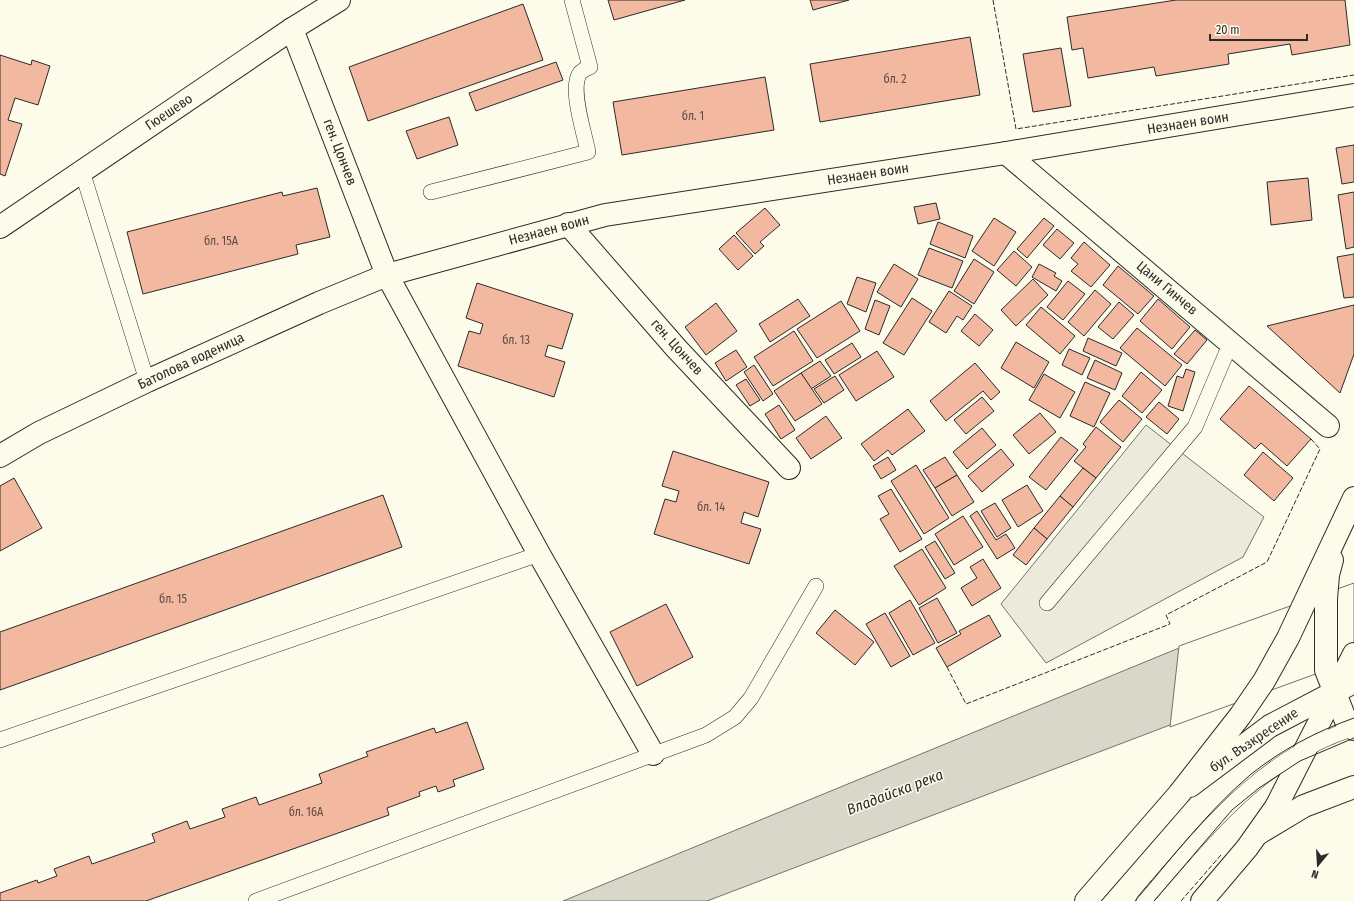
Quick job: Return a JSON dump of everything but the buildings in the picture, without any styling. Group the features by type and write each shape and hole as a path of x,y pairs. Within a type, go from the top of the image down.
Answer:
{"street":[{"name":"Гюешево","path":"0,227 292,29 326,3"},
{"name":"ген. Цончев","path":"292,29 388,275 539,554 653,754"},
{"name":"Незнаен воин","path":"388,275 605,215 1006,153 1354,95"},
{"name":"Цани Гинчев","path":"1006,153 1231,342 1328,426"},
{"name":"ген. Цончев","path":"568,224 676,348 789,468"},
{"name":"Батолова воденица","path":"0,456 39,434 147,381 313,306 388,275"},
{"path":"1086,901 1179,794 1240,716 1264,681 1288,638 1354,498"},
{"path":"1338,534 1328,575 1325,619 1326,670 1346,721 1354,728"},
{"path":"1202,901 1259,833 1276,807 1309,745 1334,691 1354,654"},
{"name":"бул. Възкресение","path":"1179,794 1270,726 1334,691 1354,682"},
{"path":"1259,833 1304,806 1354,787"}],"lane":[{"path":"431,192 588,152 576,96 576,84 580,73 590,67 572,0"},
{"path":"82,172 147,381"},
{"path":"1047,603 1195,427 1231,342"},
{"path":"0,740 539,554"},
{"path":"256,901 706,735 735,717 751,698 816,586"},
{"path":"1144,901 1213,821 1261,777 1309,745 1354,728"}],"shaded area":[{"path":"1146,425 1264,517 1243,557 1046,663 1001,604"}],"water":[{"name":"Владайска река","path":"1354,585 1354,658 1170,725 707,901 563,901 1179,648"}],"pier":[{"path":"1354,583 1354,660 1170,727 1179,646"}],"tram line":[{"path":"1135,901 1219,804 1250,775 1287,749 1313,735 1354,718"},
{"path":"1154,901 1232,810 1259,788 1300,761 1354,738"}],"fence":[{"path":"993,0 1016,129 1354,75"},
{"path":"947,667 966,704 1170,624 1166,615 1267,562 1320,449 1311,439"},
{"path":"1181,901 1221,855"}]}
